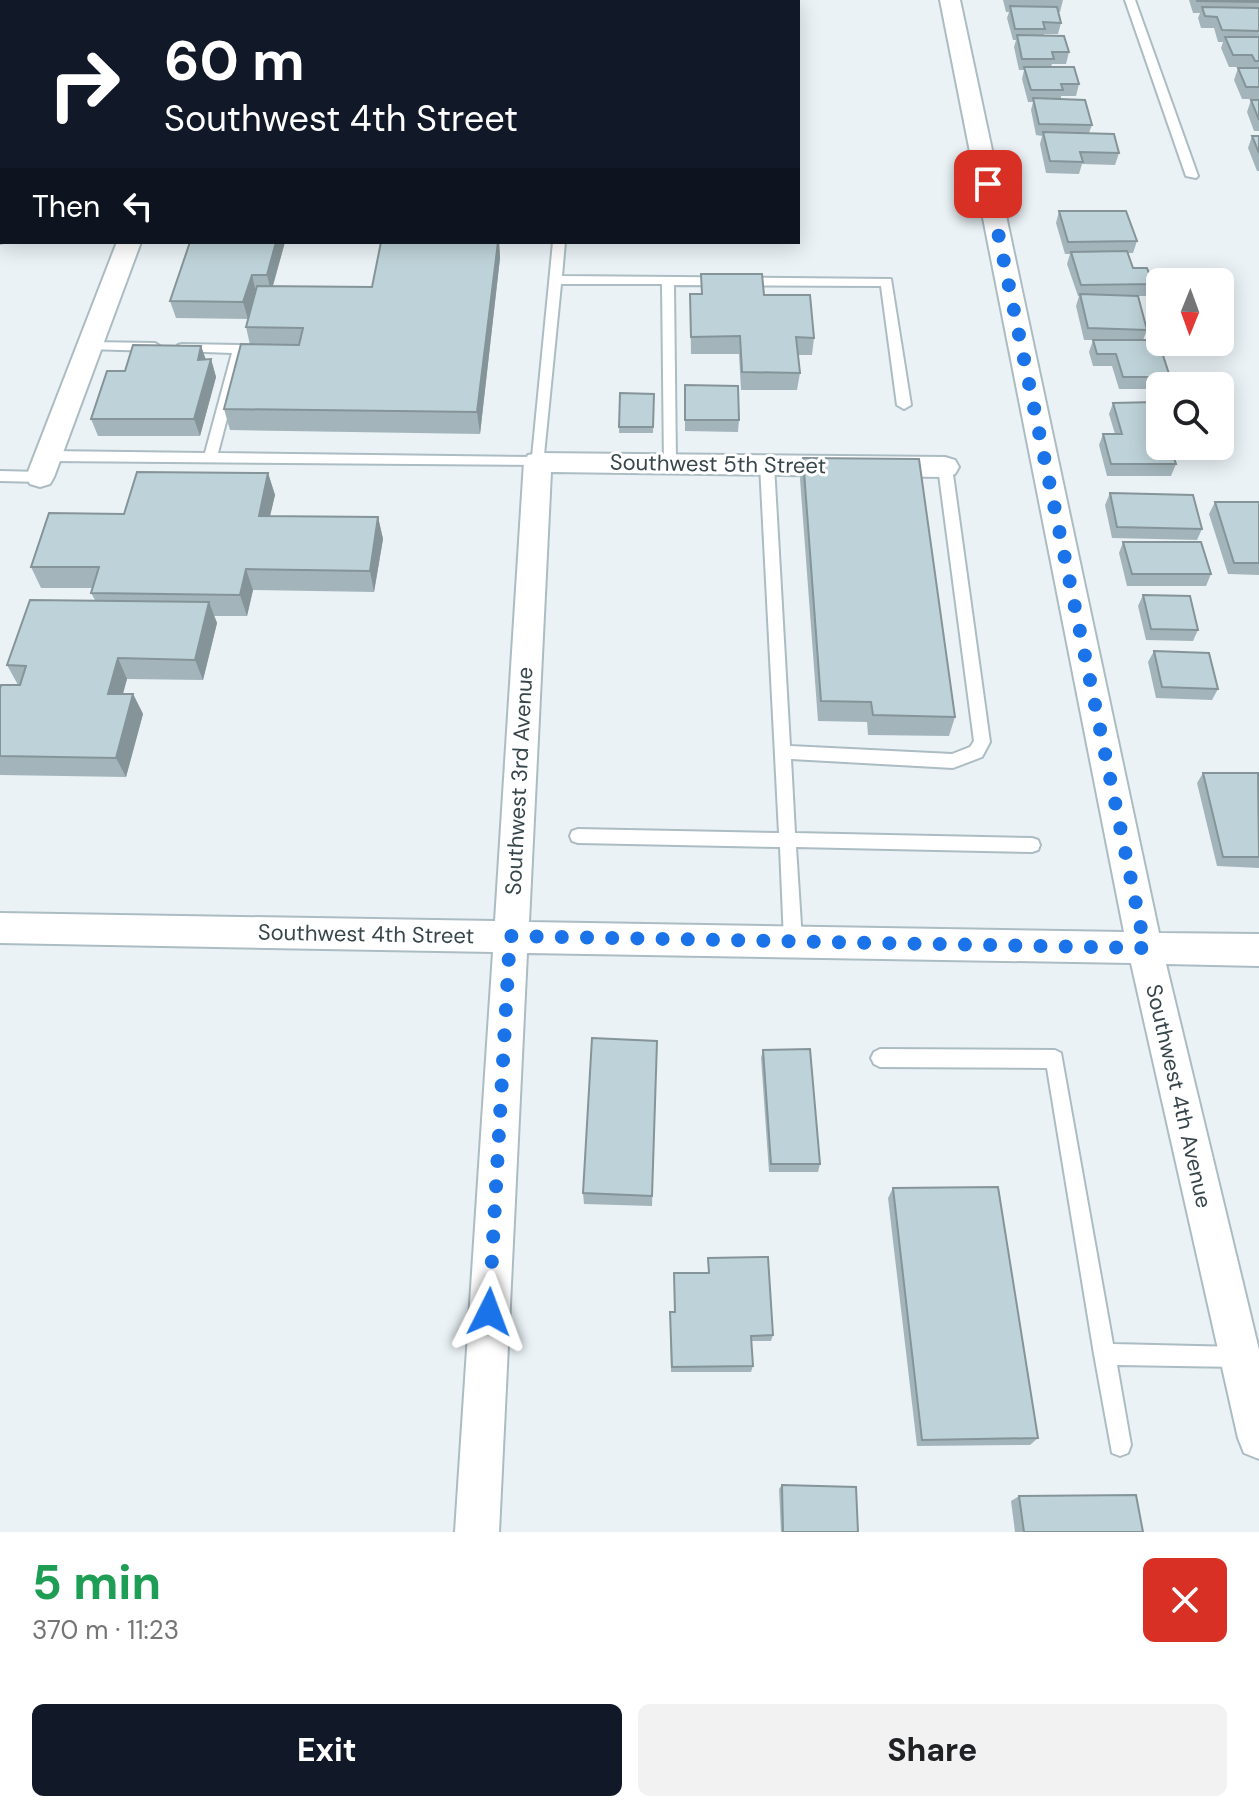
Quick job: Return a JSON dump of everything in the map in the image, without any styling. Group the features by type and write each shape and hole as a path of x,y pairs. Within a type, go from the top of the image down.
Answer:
{"street":[{"name":"Southwest 4th Avenue","path":"950,0 1145,948 1259,1438"},
{"path":"44,466 128,244"},
{"name":"Southwest 5th Street","path":"538,462 945,467"},
{"name":"Southwest 3rd Avenue","path":"477,1532 538,462"},
{"name":"Southwest 4th Street","path":"0,928 1259,950"}],"lane":[{"path":"1130,0 1192,176"},
{"path":"0,476 44,466 210,458 538,462 559,244"},
{"path":"555,280 887,282 904,405"},
{"path":"668,281 669,464"},
{"path":"90,346 239,349 210,458"},
{"path":"767,465 793,941"},
{"path":"783,752 953,761 976,752 982,742 945,467"},
{"path":"578,836 1032,845"},
{"path":"880,1058 1055,1059 1120,1445"},
{"path":"1104,1354 1240,1357"}],"building":[{"path":"1259,0 1259,2 1197,1"},
{"path":"1010,6 1057,7 1061,23 1043,22 1045,29 1015,29"},
{"path":"1202,7 1259,8 1259,31 1222,30 1217,17 1205,16"},
{"path":"1017,35 1064,36 1069,52 1052,52 1054,59 1022,59"},
{"path":"1225,37 1259,37 1259,61 1255,61 1252,55 1233,55"},
{"path":"1024,67 1074,67 1079,84 1061,84 1063,90 1031,90"},
{"path":"1238,68 1259,68 1259,87 1246,87"},
{"path":"1033,98 1085,100 1092,125 1039,124"},
{"path":"1251,100 1259,100 1259,120"},
{"path":"1043,132 1114,134 1119,153 1080,152 1083,162 1050,161"},
{"path":"1252,136 1259,136 1259,153"},
{"path":"1059,211 1126,211 1137,241 1068,242"},
{"path":"189,244 275,244 267,275 252,275 243,302 170,301"},
{"path":"381,244 498,244 477,412 224,409 241,344 299,345 303,328 246,327 257,286 372,287"},
{"path":"1127,251 1133,268 1146,268 1146,284 1081,285 1071,252"},
{"path":"701,274 762,274 764,295 810,295 814,338 796,337 800,373 742,372 740,336 691,337 690,294 702,294"},
{"path":"1080,294 1138,296 1146,330 1088,328"},
{"path":"1093,340 1146,340 1146,356 1163,356 1168,372 1146,372 1146,377 1123,377 1116,354 1097,354"},
{"path":"133,345 201,346 198,360 211,359 194,419 91,419 107,371 125,371"},
{"path":"685,385 738,386 739,420 685,420"},
{"path":"620,393 654,394 653,427 619,427"},
{"path":"1146,402 1146,460 1175,460 1176,464 1111,464 1103,434 1122,434 1113,403"},
{"path":"803,458 919,459 955,717 873,715 871,702 821,701"},
{"path":"137,472 268,473 259,516 378,517 370,571 246,569 240,595 91,593 99,567 31,567 49,513 124,514"},
{"path":"1110,493 1193,495 1202,529 1117,527"},
{"path":"1215,502 1259,502 1259,563 1234,563"},
{"path":"1123,542 1201,542 1211,574 1132,574"},
{"path":"1143,595 1190,596 1198,630 1151,629"},
{"path":"30,600 209,602 195,660 118,658 108,694 133,694 116,758 0,756 0,689 1,685 20,685 26,666 7,665"},
{"path":"1154,651 1209,653 1218,689 1162,687"},
{"path":"1203,773 1258,773 1259,857 1223,857"},
{"path":"592,1038 657,1041 652,1196 583,1193"},
{"path":"810,1049 820,1164 771,1164 763,1050"},
{"path":"998,1187 1038,1438 922,1440 893,1188"},
{"path":"768,1257 773,1335 751,1336 753,1366 672,1367 670,1312 675,1312 674,1273 709,1273 708,1258"},
{"path":"782,1485 856,1487 858,1532 783,1532"},
{"path":"1136,1495 1143,1532 1024,1532 1019,1496"}],"route":[{"path":"489,1312 510,936 1145,948 988,184"}]}
